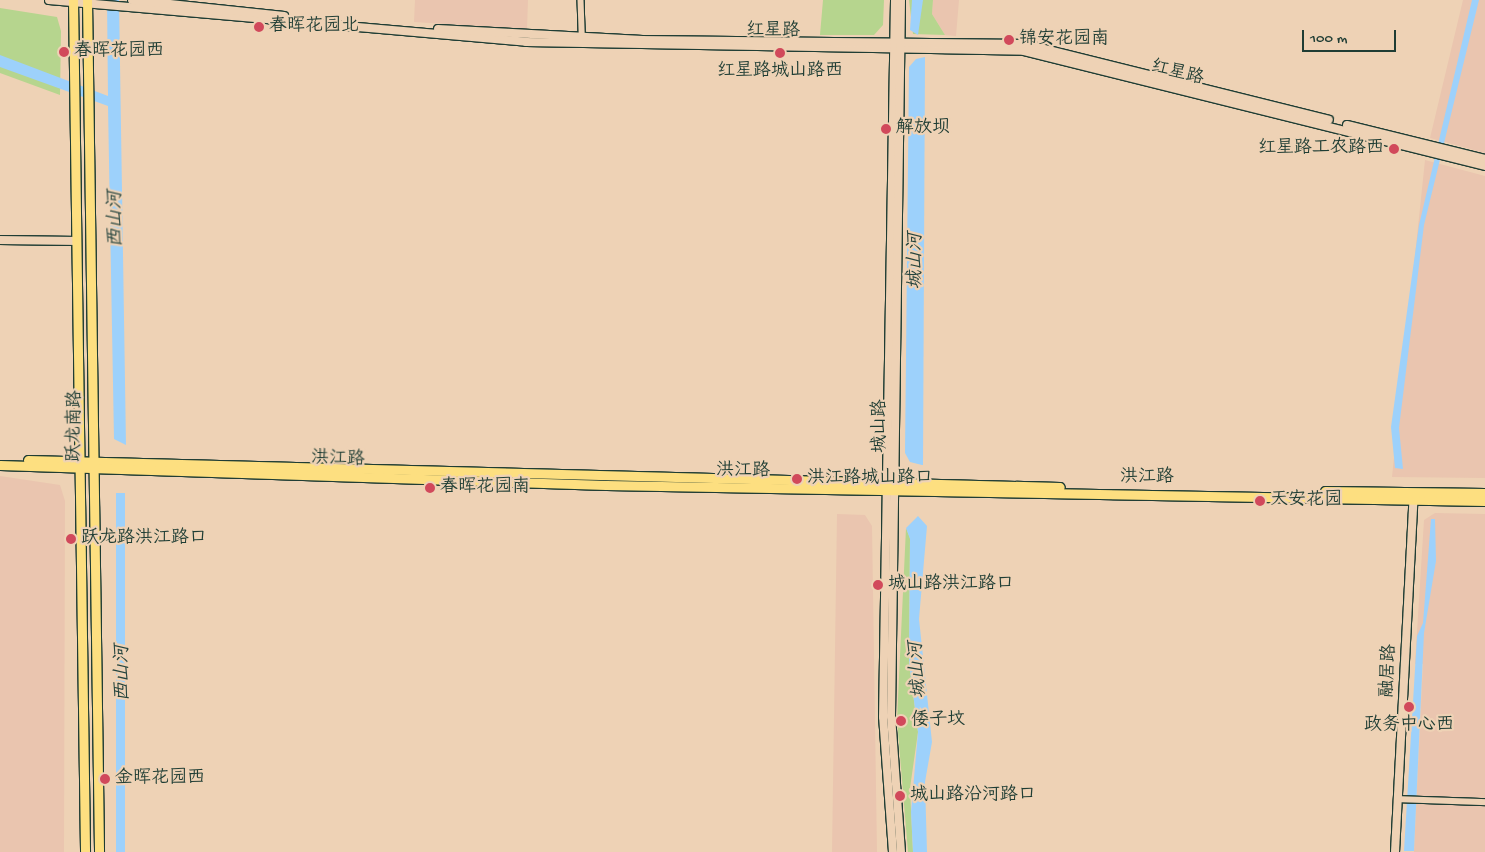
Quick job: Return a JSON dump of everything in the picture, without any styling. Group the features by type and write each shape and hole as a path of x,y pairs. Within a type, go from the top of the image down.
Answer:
{"main road":[{"name":"红星路","path":"49,0 104,2 526,42 896,44"},
{"name":"红星路","path":"132,0 305,19 582,38 896,44 1024,51 1429,148 1485,159"},
{"name":"城山路","path":"894,0 896,44 897,488 891,716 901,852"},
{"name":"城山路","path":"893,852 883,717 896,44 901,0"},
{"name":"跃龙南路","path":"73,1 76,465 85,852"},
{"name":"跃龙南路","path":"87,1 92,465 99,852"},
{"name":"红星路","path":"1445,151 1485,166"},
{"path":"0,240 75,241"},
{"name":"洪江路","path":"0,459 76,465"},
{"name":"洪江路","path":"0,465 92,465 886,488 1414,496 1485,494"},
{"name":"洪江路","path":"1414,496 1485,501"},
{"name":"融居路","path":"1395,852 1402,799 1414,496"}],"street":[{"path":"581,0 582,38"},
{"path":"1402,799 1485,802"}],"shaded area":[{"path":"415,0 528,0 527,29 414,22"},
{"path":"933,0 959,0 956,36 945,35 932,14"},
{"path":"1463,0 1485,0 1485,153 1430,138"},
{"path":"1425,160 1485,176 1485,478 1392,477"},
{"path":"0,476 60,485 65,501 64,852 0,852"},
{"path":"1435,513 1485,514 1485,852 1414,852 1423,664 1415,664 1424,520"},
{"path":"837,514 865,515 872,526 877,852 832,852"}],"green space":[{"path":"823,0 884,0 883,25 874,35 820,35"},
{"path":"909,0 933,0 932,14 945,35 913,34"},
{"path":"0,8 57,17 61,31 60,95 0,73"},
{"path":"906,528 910,538 909,662 918,732 910,788 913,852 908,852 897,720"}],"water":[{"name":"西山河","path":"107,0 119,0 126,445 114,439 108,106 0,67 0,55 108,96"},
{"path":"912,0 923,0 918,35 910,30"},
{"path":"1472,0 1479,0 1424,225 1399,428 1403,469 1395,468 1391,427 1419,225"},
{"name":"城山河","path":"925,57 922,465 910,462 905,453 909,67 916,59"},
{"name":"西山河","path":"116,493 125,493 125,852 116,852"},
{"name":"城山河","path":"918,516 927,526 919,619 932,742 925,782 927,852 913,852 911,812 918,732 909,662 910,539 906,528"},
{"path":"1431,519 1435,519 1436,561 1424,633 1414,851 1404,851 1417,636 1423,623"}],"place":[{"name":"春晖花园北","path":"259,27"},
{"name":"锦安花园南","path":"1009,40"},
{"name":"春晖花园西","path":"64,52"},
{"name":"红星路城山路西","path":"780,53"},
{"name":"解放坝","path":"886,129"},
{"name":"红星路工农路西","path":"1394,149"},
{"name":"洪江路城山路口","path":"797,479"},
{"name":"春晖花园南","path":"430,488"},
{"name":"天安花园","path":"1260,501"},
{"name":"跃龙路洪江路口","path":"71,539"},
{"name":"城山路洪江路口","path":"878,585"},
{"name":"政务中心西","path":"1409,707"},
{"name":"倭子坟","path":"901,721"},
{"name":"金晖花园西","path":"105,779"},
{"name":"城山路沿河路口","path":"900,796"}]}
